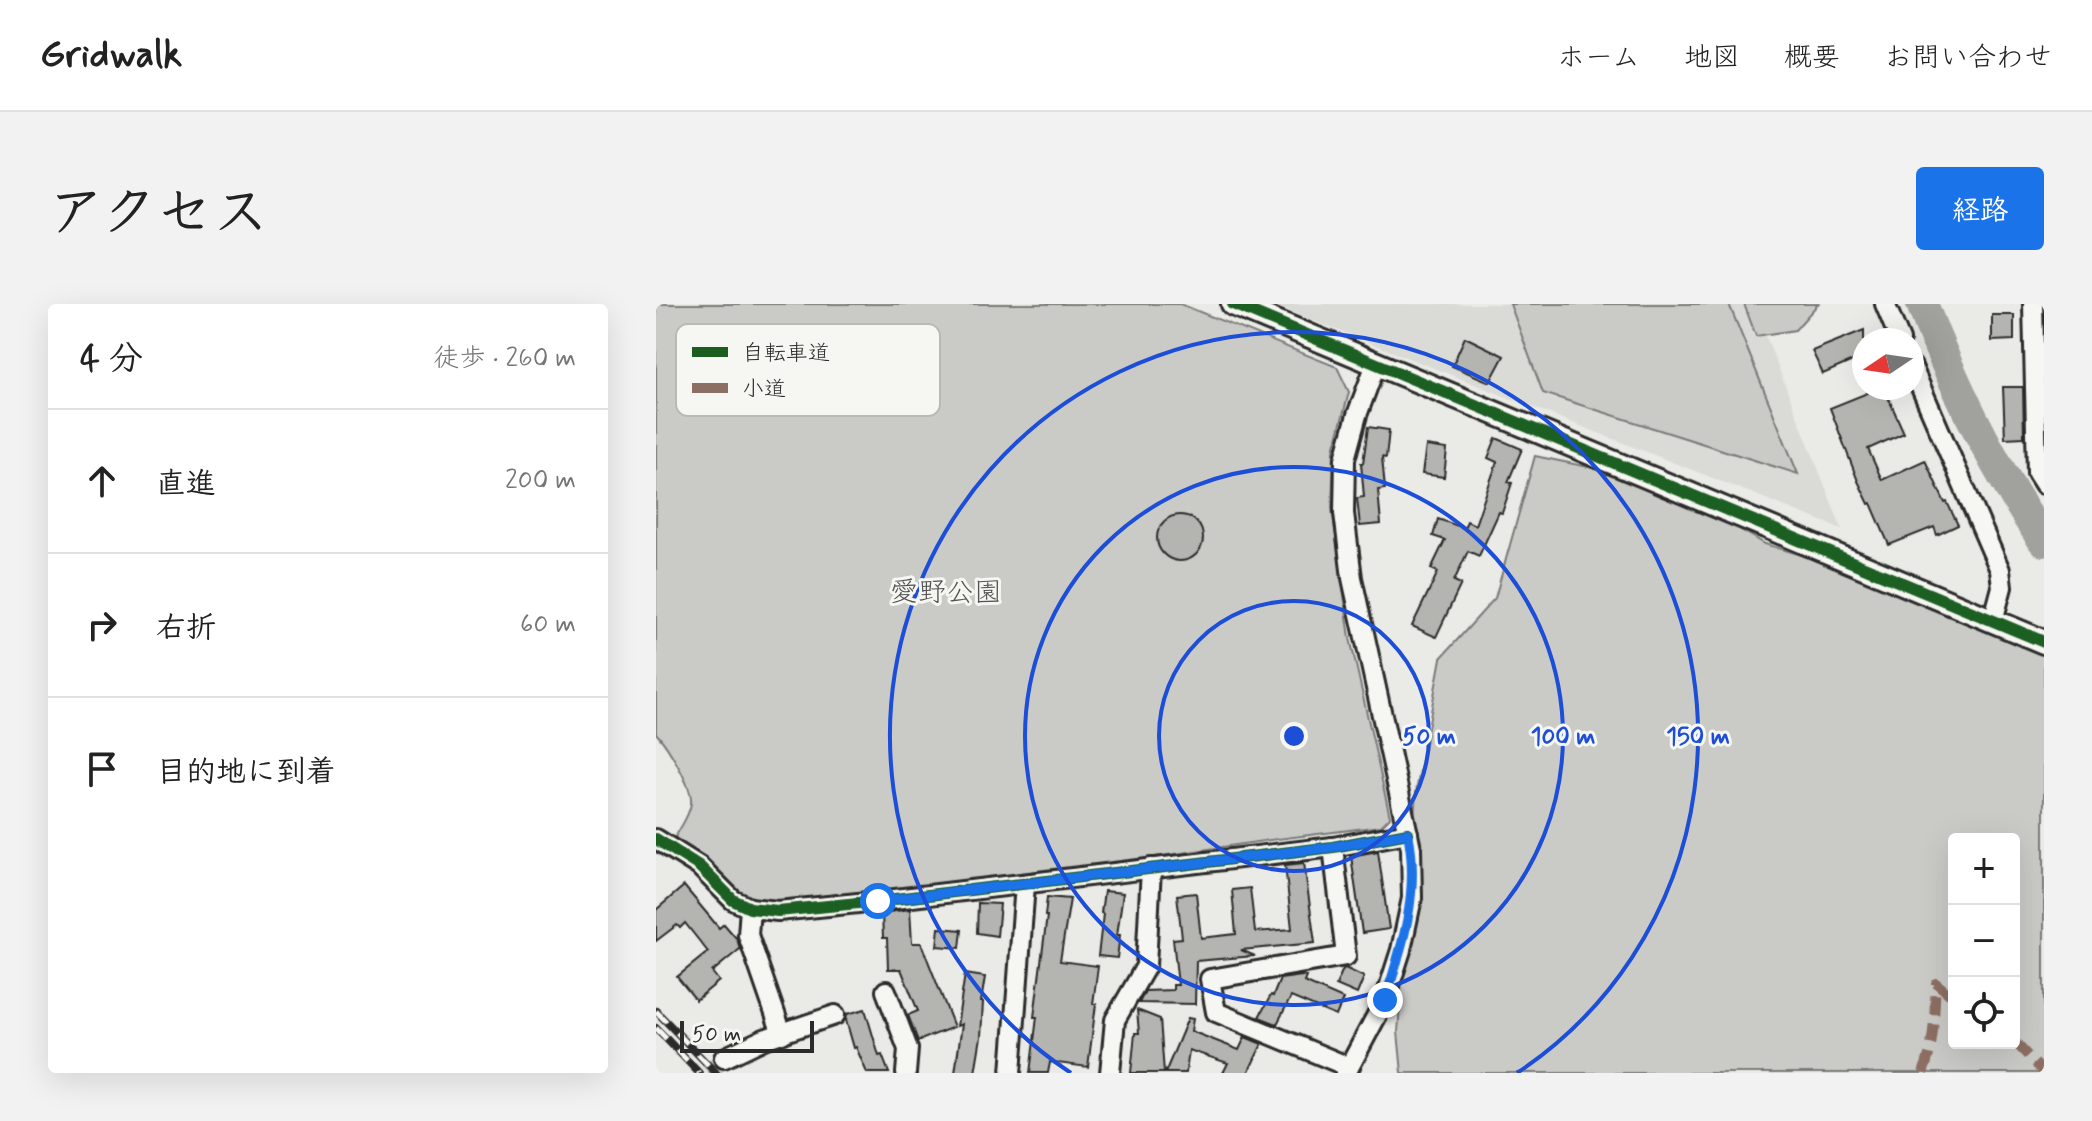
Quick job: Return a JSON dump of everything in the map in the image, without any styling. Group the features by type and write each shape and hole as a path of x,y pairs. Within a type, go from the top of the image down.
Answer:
{"street":[{"path":"1233,304 2044,642"},
{"path":"1885,304 1895,328"},
{"path":"2033,304 2037,473 2044,484"},
{"path":"1333,847 1346,956 1210,979 1216,1012 1347,1070 1385,1000 1401,950 1412,898 1411,848 1352,578 1344,513 1345,459 1376,364"},
{"path":"1924,395 2000,570 2002,587 1993,621"},
{"path":"656,839 699,866 733,900 750,908 778,911 1333,847 1408,833"},
{"path":"1110,1073 1115,1020 1146,966 1151,868"},
{"path":"1011,1073 1025,884"},
{"path":"750,908 748,935 782,1034"},
{"path":"886,991 908,1049 906,1073"},
{"path":"724,1058 764,1039 835,1015"}],"shaded area":[{"path":"1271,304 1753,304 1842,529"}],"green space":[{"name":"愛野公園","path":"656,304 1180,304 1337,367 1349,392 1334,450 1332,508 1350,638 1390,817 1381,826 1059,871 778,901 754,899 738,891 698,854 674,839 689,812 691,796 678,766 656,733"},
{"path":"1510,304 1729,304 1798,474 1543,393"},
{"path":"1744,304 1818,304 1795,330 1756,336"},
{"path":"1535,456 1661,482 1765,544 1924,592 2044,642 2044,1073 1402,1073 1398,1032 1416,792 1441,658 1495,598"}],"building":[{"path":"1992,315 2014,315 2014,340 1992,341"},
{"path":"1852,335 1852,361 1823,374 1812,351"},
{"path":"1465,337 1504,356 1490,382 1452,366"},
{"path":"2003,387 2023,387 2024,437 2005,438"},
{"path":"1852,399 1889,400 1904,433 1868,449 1882,480 1925,460 1958,525 1937,535 1934,527 1889,545 1858,481 1830,408"},
{"path":"1368,427 1389,430 1386,458 1382,457 1385,489 1378,490 1381,524 1360,526 1357,498 1364,497 1361,463"},
{"path":"1496,438 1522,449 1508,482 1512,483 1502,513 1499,512 1479,556 1468,551 1454,581 1461,584 1436,637 1412,626 1438,572 1431,569 1445,540 1433,536 1438,519 1464,528 1467,521 1475,525 1497,462 1488,458"},
{"path":"1426,446 1447,449 1444,477 1422,474"},
{"path":"1180,515 1196,522 1203,538 1196,554 1180,561 1164,554 1157,538 1164,522"},
{"path":"1378,851 1389,929 1362,933 1351,856"},
{"path":"1304,863 1315,943 1241,950 1255,956 1196,961 1195,1004 1139,1003 1145,991 1173,990 1173,985 1178,985 1173,939 1182,938 1177,895 1196,893 1201,938 1236,934 1232,890 1250,888 1255,932 1292,929 1285,865"},
{"path":"684,886 719,928 724,924 737,939 740,949 712,972 719,981 696,1000 677,977 708,952 685,923 680,928 677,925 656,941 656,910"},
{"path":"1104,891 1123,893 1117,958 1098,956"},
{"path":"1047,897 1070,899 1060,961 1098,966 1093,1004 1096,1004 1088,1067 1050,1062 1048,1073 1030,1073 1047,916"},
{"path":"978,903 1000,904 997,936 977,933"},
{"path":"910,909 912,943 921,943 954,1027 918,1041 908,1015 918,1011 901,969 888,969 887,938 883,938 882,913"},
{"path":"939,928 962,930 960,948 937,946"},
{"path":"1345,968 1364,977 1357,994 1336,985"},
{"path":"965,974 985,977 981,1037 975,1073 955,1073 962,1024 957,1026"},
{"path":"1306,977 1304,982 1343,999 1336,1016 1291,997 1277,1024 1259,1017 1280,979"},
{"path":"865,1009 879,1056 882,1055 889,1073 867,1073 854,1048 847,1014"},
{"path":"1137,1010 1160,1019 1164,1073 1131,1073 1135,1033 1139,1033"},
{"path":"1188,1018 1193,1019 1191,1031 1239,1050 1245,1037 1262,1044 1248,1073 1223,1073 1228,1063 1189,1050 1186,1073 1165,1073"}],"waterway":[{"path":"1922,304 1976,426 2008,485 2044,541"}],"tunnel":[{"path":"708,1073 724,1058"}],"railway":[{"path":"656,1011 716,1073"},
{"path":"656,1028 699,1073"}],"marked path":[{"path":"1923,1073 1932,1040 1936,983 1948,993"},
{"path":"2020,1047 2044,1073"}],"cycle path":[{"path":"1233,304 2044,642"},
{"path":"656,839 699,866 733,900 750,908 778,911 1333,847 1408,833"}],"route":[{"path":"878,901 1333,847 1408,833 1412,898 1401,950 1385,1000"}]}
